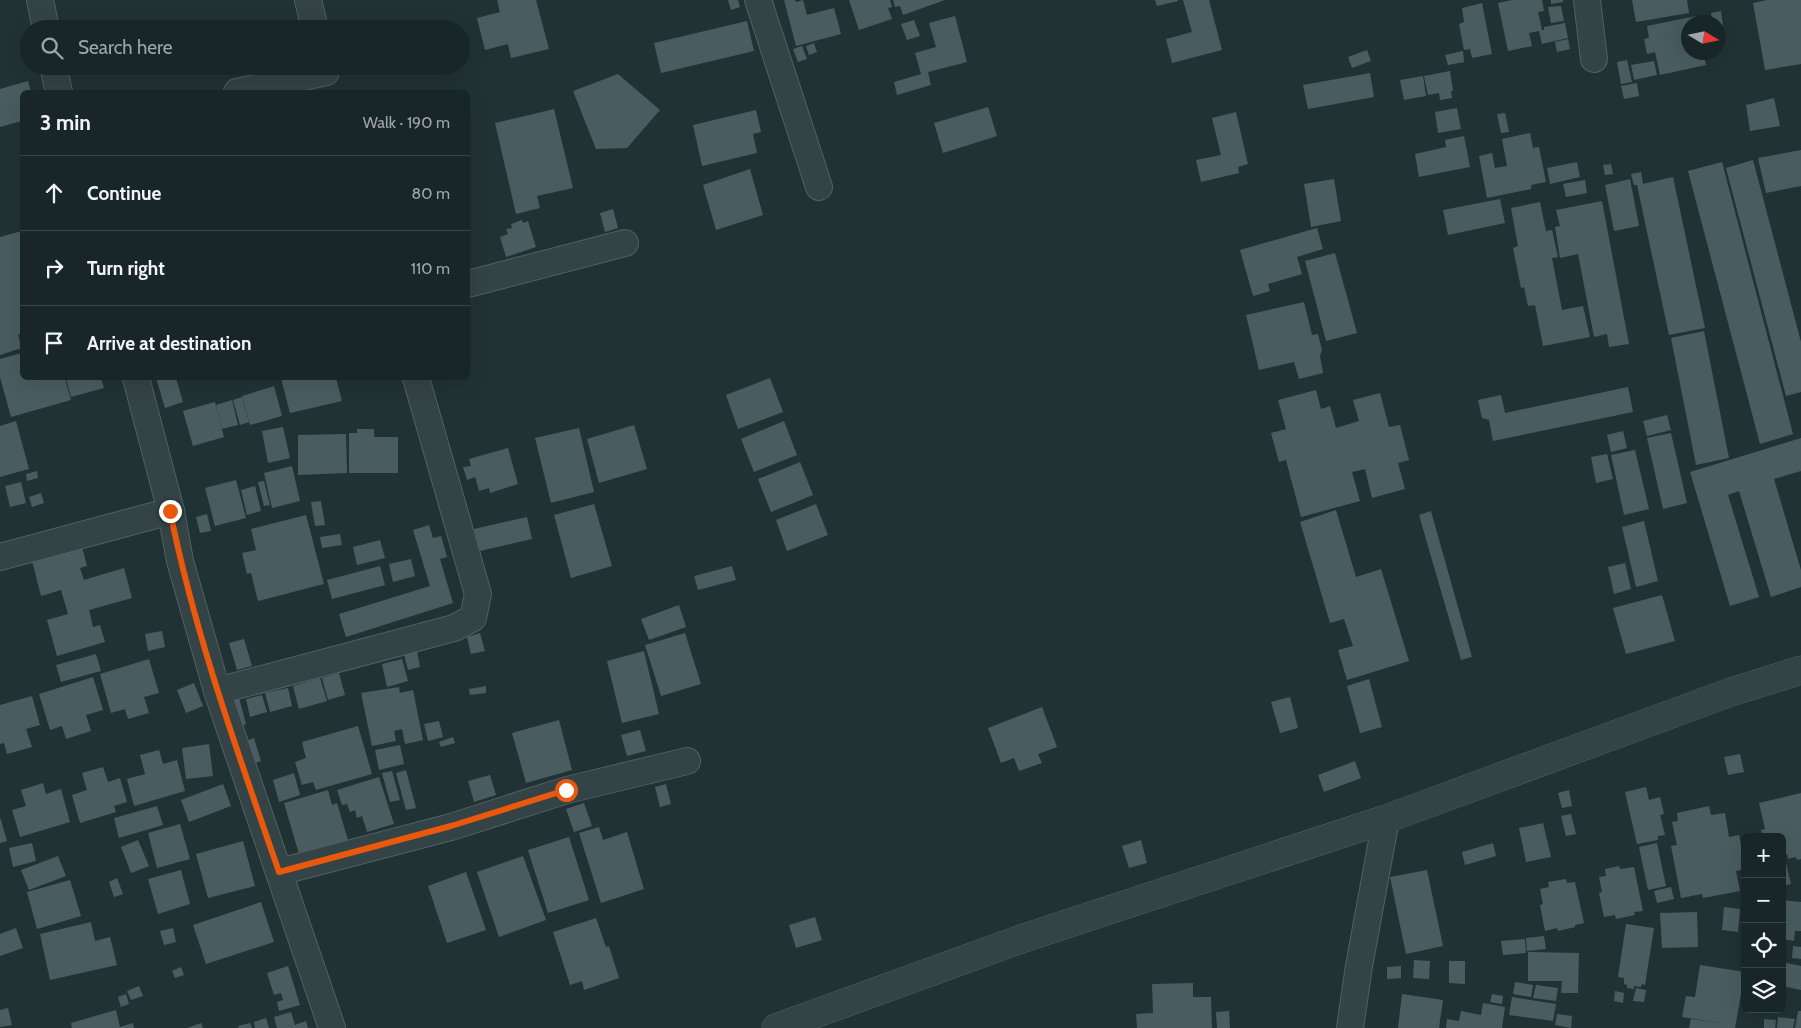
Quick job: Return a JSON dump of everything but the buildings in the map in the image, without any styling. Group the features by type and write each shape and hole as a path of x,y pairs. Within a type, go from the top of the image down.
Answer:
{"street":[{"path":"40,0 44,20"},
{"path":"308,0 313,20"},
{"path":"758,0 819,187"},
{"path":"1587,0 1594,59"},
{"path":"55,75 59,90"},
{"path":"249,90 328,77"},
{"path":"470,283 625,243"},
{"path":"137,380 170,511 180,561 217,692 332,1028"},
{"path":"217,692 454,628 473,618 478,594 417,380"},
{"path":"0,557 170,511"},
{"path":"776,1028 1024,938 1386,819 1731,692 1801,670"},
{"path":"279,872 451,826 566,790 687,761"},
{"path":"1350,1028 1359,966 1386,819"}],"route":[{"path":"170,511 180,561 217,692 279,872 451,826 566,790"}]}
